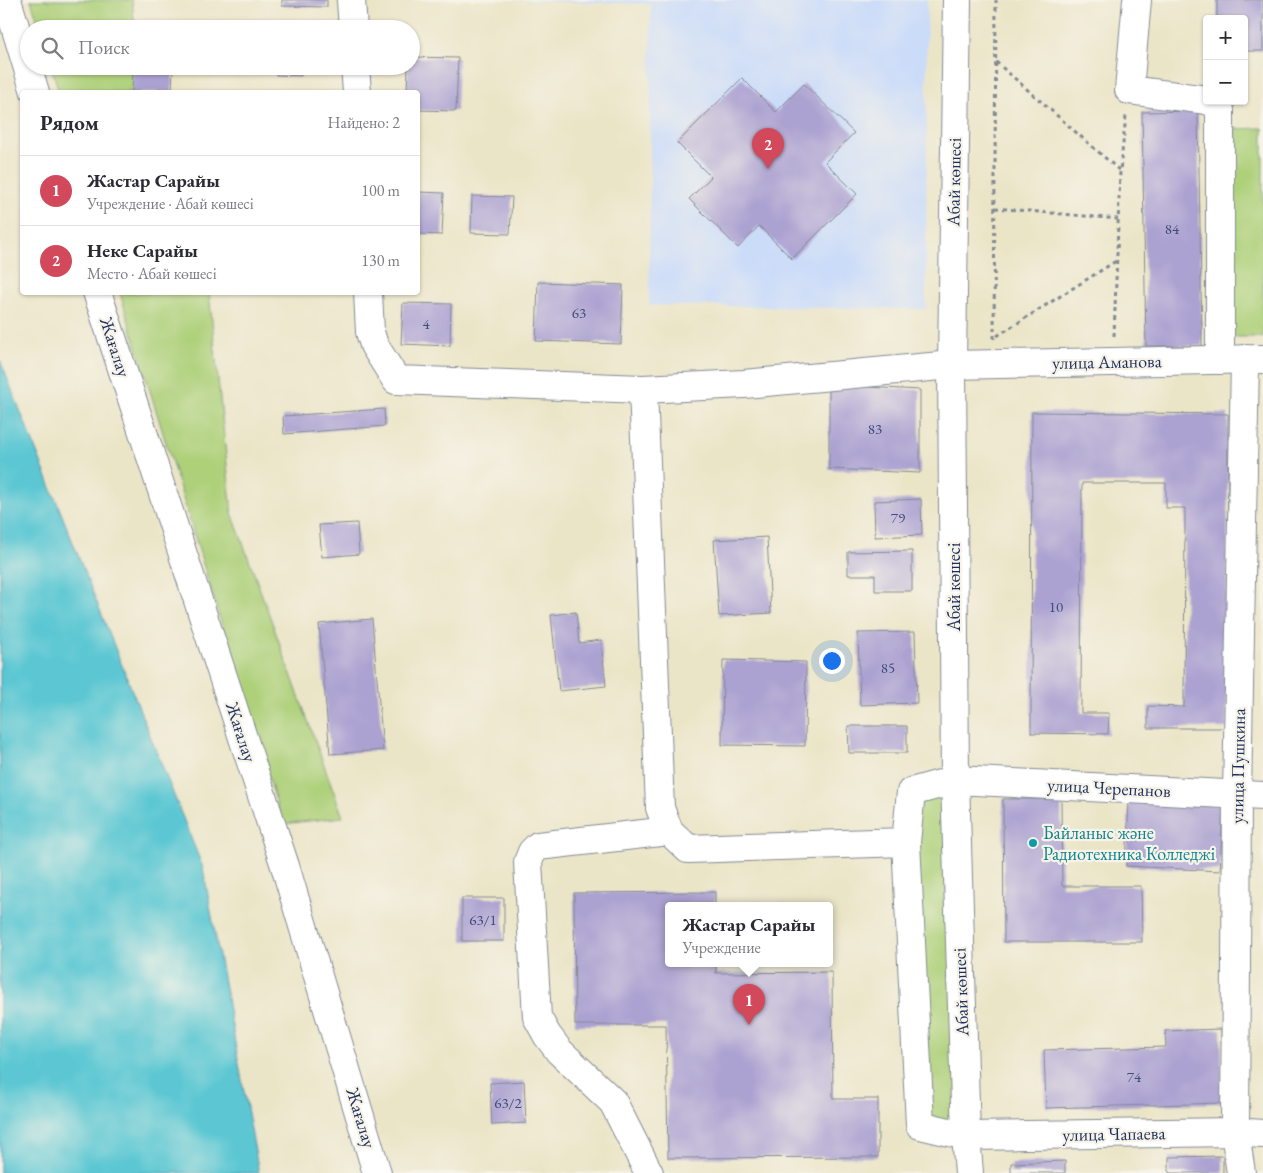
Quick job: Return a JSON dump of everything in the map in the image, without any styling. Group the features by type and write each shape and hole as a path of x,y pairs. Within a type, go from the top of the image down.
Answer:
{"street":[{"path":"7,0 20,43"},
{"path":"351,0 352,20"},
{"name":"Абай көшесі","path":"957,0 952,365 955,780 966,1136 969,1173"},
{"path":"1137,0 1129,90 1203,100"},
{"path":"30,75 34,90"},
{"path":"356,75 357,90"},
{"name":"улица Пушкина","path":"1216,105 1220,110 1243,359 1253,502 1250,796 1236,1132 1241,1173"},
{"name":"Жағалау","path":"98,295 285,866 377,1173"},
{"name":"улица Аманова","path":"368,295 370,332 374,345 396,380 642,390 744,384 952,365 994,351 1113,362 1243,359"},
{"path":"642,390 660,808 668,831 688,849 906,842"},
{"name":"улица Черепанов","path":"906,842 911,792 955,780 1250,796"},
{"path":"649,1173 613,1102 559,1051 537,1017 528,862 532,852 538,846 668,831"},
{"name":"улица Чапаева","path":"906,842 920,1125 966,1136 1236,1132 1263,1134"}],"path":[{"path":"994,351 996,0"},
{"path":"996,62 1120,171"},
{"path":"1113,362 1120,171 1129,90"},
{"path":"995,208 1118,219"},
{"path":"994,351 1117,261"}],"shaded area":[{"path":"509,0 927,0 926,309 649,305 651,4"}],"green space":[{"path":"31,0 132,0 134,20 37,20"},
{"path":"54,75 140,75 141,90 58,90"},
{"path":"1263,128 1263,337 1232,337 1235,129"},
{"path":"121,295 209,295 232,513 343,817 283,824"},
{"path":"955,780 966,1136 920,1125 911,792"}],"water":[{"path":"0,360 203,868 259,1173 0,1173"}],"building":[{"path":"282,0 327,0 327,7 282,6"},
{"path":"1217,0 1263,0 1263,51 1248,51 1248,15 1217,15"},
{"path":"420,57 458,58 456,111 420,110 420,90 407,90 408,75 420,75"},
{"path":"133,75 173,75 172,90 132,90"},
{"path":"742,78 776,112 804,84 854,133 825,162 857,194 792,259 759,226 738,248 689,199 711,177 677,143"},
{"path":"1198,111 1202,346 1146,346 1142,112"},
{"path":"420,192 444,193 442,235 420,234"},
{"path":"472,196 512,197 510,234 471,233"},
{"path":"538,282 623,285 621,344 536,341"},
{"path":"403,303 451,304 450,346 401,344"},
{"path":"829,385 920,390 920,473 829,469"},
{"path":"384,409 385,426 284,434 283,416"},
{"path":"1032,412 1228,414 1227,728 1148,728 1148,706 1184,707 1185,508 1166,508 1166,483 1082,483 1081,713 1109,713 1108,734 1031,733"},
{"path":"921,499 922,535 875,537 874,501"},
{"path":"357,523 359,554 322,557 319,525"},
{"path":"767,537 771,613 719,616 714,540"},
{"path":"912,551 912,591 875,591 875,575 848,575 848,552"},
{"path":"576,612 579,643 601,640 606,686 559,691 551,615"},
{"path":"372,619 383,750 330,754 319,624"},
{"path":"915,632 917,703 860,705 858,633"},
{"path":"723,660 806,662 805,746 722,745"},
{"path":"848,726 907,726 907,753 849,753"},
{"name":"Байланыс және Радиотехника Колледжі","path":"1003,799 1061,799 1062,886 1141,886 1142,942 1004,942"},
{"path":"1129,801 1223,805 1220,871 1126,866"},
{"path":"715,892 715,902 665,902 665,967 716,967 716,973 832,972 833,1099 878,1099 878,1157 668,1158 666,1025 575,1025 574,893"},
{"path":"462,898 504,898 504,941 462,941"},
{"path":"1221,1029 1223,1103 1046,1108 1044,1050 1166,1047 1165,1031"},
{"path":"524,1081 526,1123 492,1125 490,1083"},
{"path":"1223,1156 1223,1173 1169,1173 1169,1157"},
{"path":"1065,1161 1065,1173 1011,1173 1011,1163"}],"place":[{"name":"Неке Сарайы","path":"768,169"},
{"name":"Байланыс және Радиотехника Колледжі","path":"1033,843"},
{"name":"Жастар Сарайы","path":"749,1025"}]}
